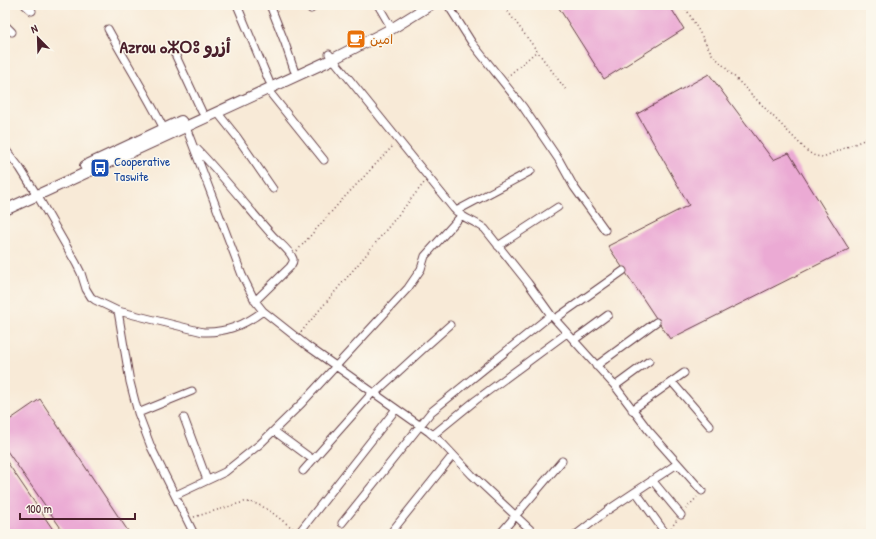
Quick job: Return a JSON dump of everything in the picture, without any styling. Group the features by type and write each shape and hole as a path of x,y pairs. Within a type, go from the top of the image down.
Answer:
{"main road":[{"path":"5,210 35,192 164,129 217,112 294,70 331,56 420,5"},
{"path":"5,203 35,192 185,123 202,112 268,85 393,28 430,5"}],"street":[{"path":"25,5 32,11"},
{"path":"237,5 268,85 324,160"},
{"path":"270,5 294,70"},
{"path":"378,5 389,24"},
{"path":"448,5 472,43 524,107 559,160 574,187 605,230"},
{"path":"5,25 12,32"},
{"path":"108,29 136,81 154,108 164,129"},
{"path":"174,52 202,112"},
{"path":"331,56 428,178 459,213 482,227 553,317 615,386 648,431 702,491"},
{"path":"217,112 241,142 273,189"},
{"path":"185,123 242,275 255,301 263,311 296,338 434,435 472,475 535,534"},
{"path":"194,147 222,175 292,257 293,263 290,267 255,301"},
{"path":"5,148 35,192 81,272 89,293 95,300 118,310 203,332 214,332 241,325 263,311"},
{"path":"176,495 231,468 274,431 408,288 420,269 425,256 459,213 531,171"},
{"path":"498,246 558,207"},
{"path":"342,523 435,409 553,317 622,271"},
{"path":"118,310 130,382 138,413 151,447 194,534"},
{"path":"574,340 608,316"},
{"path":"596,366 656,322"},
{"path":"303,470 374,393 450,325"},
{"path":"434,435 476,400 567,333"},
{"path":"615,386 649,361"},
{"path":"632,410 684,373"},
{"path":"672,382 710,426"},
{"path":"138,413 192,391"},
{"path":"299,533 396,408"},
{"path":"184,418 207,480"},
{"path":"274,431 312,459"},
{"path":"393,530 453,455"},
{"path":"500,534 562,460"},
{"path":"577,534 608,510 677,464"},
{"path":"652,480 681,515"},
{"path":"636,492 666,534"}],"path":[{"path":"503,5 566,90"},
{"path":"684,5 712,54 813,156 823,157 871,138"},
{"path":"502,81 537,51"},
{"path":"292,257 340,202 399,140"},
{"path":"296,338 428,178"},
{"path":"187,519 250,502 260,506 299,533"}],"building":[{"path":"557,5 669,5 684,29 604,79"},
{"path":"709,74 773,160 789,153 849,249 670,339 608,246 689,205 637,114"},
{"path":"40,399 130,534 65,534 5,448 5,423"},
{"path":"5,459 56,534 5,534"}],"place":[{"name":"امين","path":"356,39"},
{"name":"Cooperative Taswite","path":"100,168"}],"district":[{"name":"Azrou ⴰⵣⵔⵓ أزرو","path":"175,47"}]}
